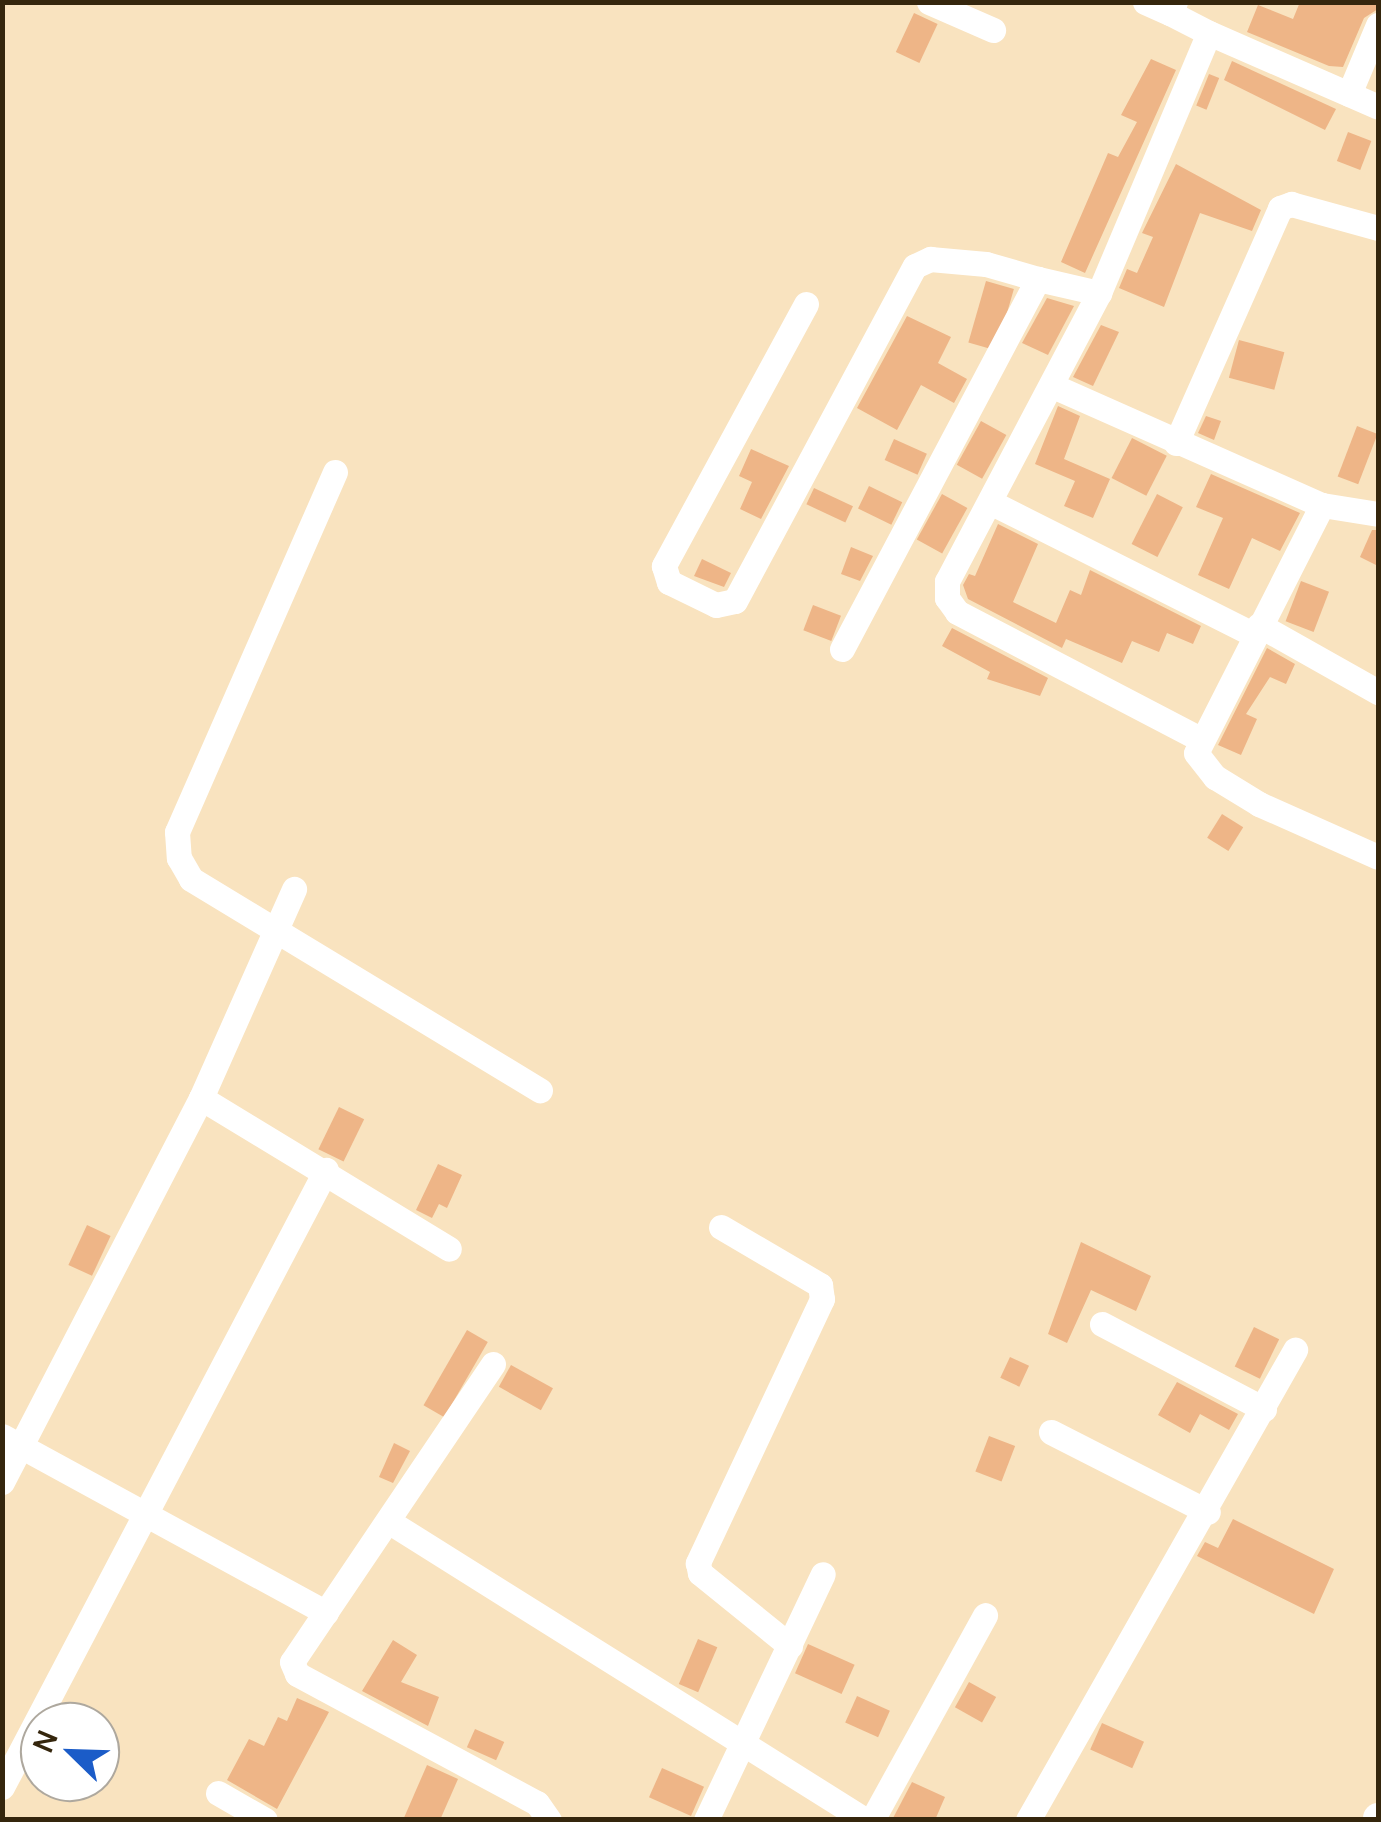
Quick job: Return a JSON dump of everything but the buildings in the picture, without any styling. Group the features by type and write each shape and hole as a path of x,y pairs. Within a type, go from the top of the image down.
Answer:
{"street":[{"path":"929,2 992,30"},
{"path":"1145,2 1172,8 1209,32 1378,108"},
{"path":"1349,94 1378,25"},
{"path":"1200,738 957,612 948,582 1099,292 1209,32"},
{"path":"1176,443 1280,208 1292,204 1378,228"},
{"path":"806,304 664,566 669,582 716,604 734,601 915,266 930,259 986,264 1099,292"},
{"path":"842,650 1038,279"},
{"path":"1053,386 1322,506 1378,514"},
{"path":"334,472 176,832 179,858 191,879 540,1090"},
{"path":"990,502 1378,692"},
{"path":"1322,506 1200,738 1196,754 1215,777 1378,857"},
{"path":"2,1482 12,1441 201,1098 294,889"},
{"path":"201,1098 326,1170 449,1249"},
{"path":"2,1787 326,1170"},
{"path":"721,1226 820,1285 822,1299 698,1564 700,1573 790,1646"},
{"path":"1102,1324 1264,1408"},
{"path":"1028,1820 1208,1512 1295,1350"},
{"path":"493,1364 326,1613 292,1657 298,1674 538,1803 549,1820"},
{"path":"1052,1432 1208,1512"},
{"path":"12,1441 326,1613"},
{"path":"388,1521 868,1820 984,1614"},
{"path":"706,1820 823,1574"},
{"path":"218,1793 265,1820"}]}
